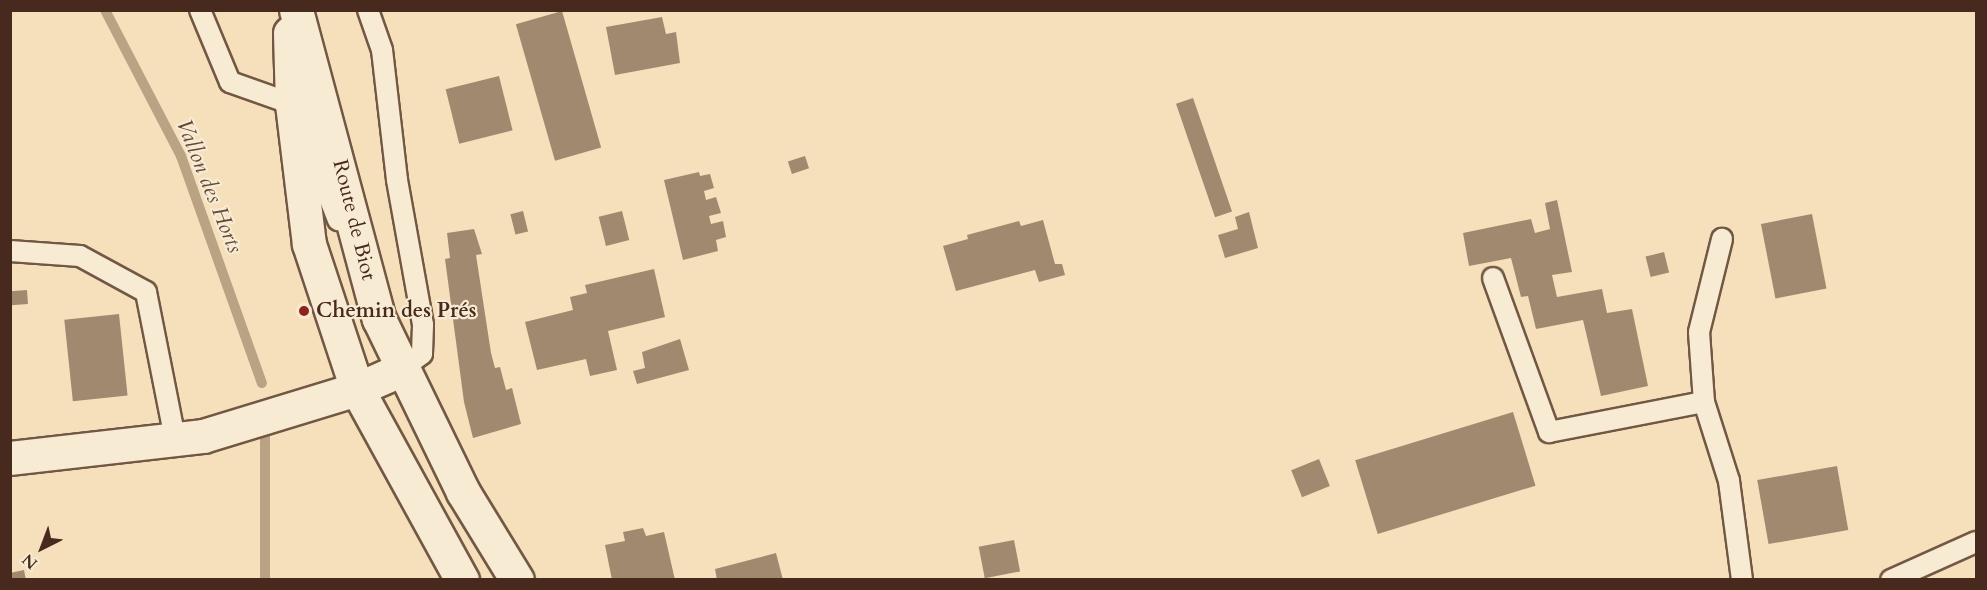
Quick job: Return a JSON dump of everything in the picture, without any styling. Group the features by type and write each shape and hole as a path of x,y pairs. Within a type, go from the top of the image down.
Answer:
{"main road":[{"name":"Route de Biot","path":"290,10 292,104 309,244 357,389 462,579"},
{"name":"Route de Biot","path":"296,10 379,319 400,370 464,492 517,579"},
{"path":"10,458 203,436 357,389 400,370"}],"lane":[{"path":"200,10 230,82 292,104 344,233 365,266"},
{"path":"368,10 382,50 397,180 423,325 422,354 400,370"},
{"path":"1722,239 1699,332 1704,402 1729,481 1742,579"},
{"path":"10,250 80,256 146,292 175,439"},
{"path":"1493,278 1549,432 1704,402"},
{"path":"1891,579 1977,542"}],"building":[{"path":"562,11 601,147 555,161 516,24"},
{"path":"662,17 666,34 676,32 680,63 615,75 606,27"},
{"path":"499,76 513,130 459,144 446,89"},
{"path":"1193,98 1232,211 1215,217 1176,104"},
{"path":"805,156 809,168 792,174 788,162"},
{"path":"699,172 700,176 710,174 714,188 704,191 706,200 716,197 721,213 709,216 711,224 723,221 726,237 716,240 718,251 683,260 664,180"},
{"path":"1557,200 1572,272 1552,275 1557,297 1602,289 1607,313 1632,309 1648,386 1601,396 1583,320 1536,329 1528,296 1521,297 1511,258 1469,266 1463,233 1531,219 1535,233 1550,229 1545,203"},
{"path":"523,211 528,231 515,235 510,214"},
{"path":"622,211 629,240 606,246 599,217"},
{"path":"1249,212 1258,248 1225,258 1218,235 1238,229 1235,217"},
{"path":"1812,214 1827,289 1775,299 1761,224"},
{"path":"1043,220 1055,264 1062,264 1065,275 1039,282 1035,270 956,291 943,246 968,239 967,235 1019,221 1021,226"},
{"path":"474,229 482,254 476,255 491,353 495,368 500,367 506,390 512,388 521,424 473,438 464,402 445,259 450,258 447,233"},
{"path":"1664,252 1669,272 1651,277 1646,257"},
{"path":"654,269 665,317 608,331 617,370 590,376 586,359 537,370 525,322 573,310 570,297 587,293 585,285"},
{"path":"27,290 28,304 11,305 10,291"},
{"path":"119,314 128,396 73,401 64,320"},
{"path":"680,339 689,370 637,384 633,371 645,368 642,352"},
{"path":"1513,412 1536,486 1378,534 1355,460"},
{"path":"1319,459 1330,486 1302,497 1291,470"},
{"path":"1837,466 1848,530 1769,544 1757,480"},
{"path":"643,528 646,536 664,532 675,580 612,580 605,545 625,541 623,532"},
{"path":"1014,540 1020,571 985,578 979,547"},
{"path":"776,553 783,580 717,580 715,569"},
{"path":"24,570 26,580 10,580 10,573"}],"waterway":[{"name":"Vallon des Horts","path":"105,10 181,156 262,383"},
{"name":"Vallon des Horts","path":"265,435 265,580"}],"place":[{"name":"Chemin des Prés","path":"304,311"}]}
